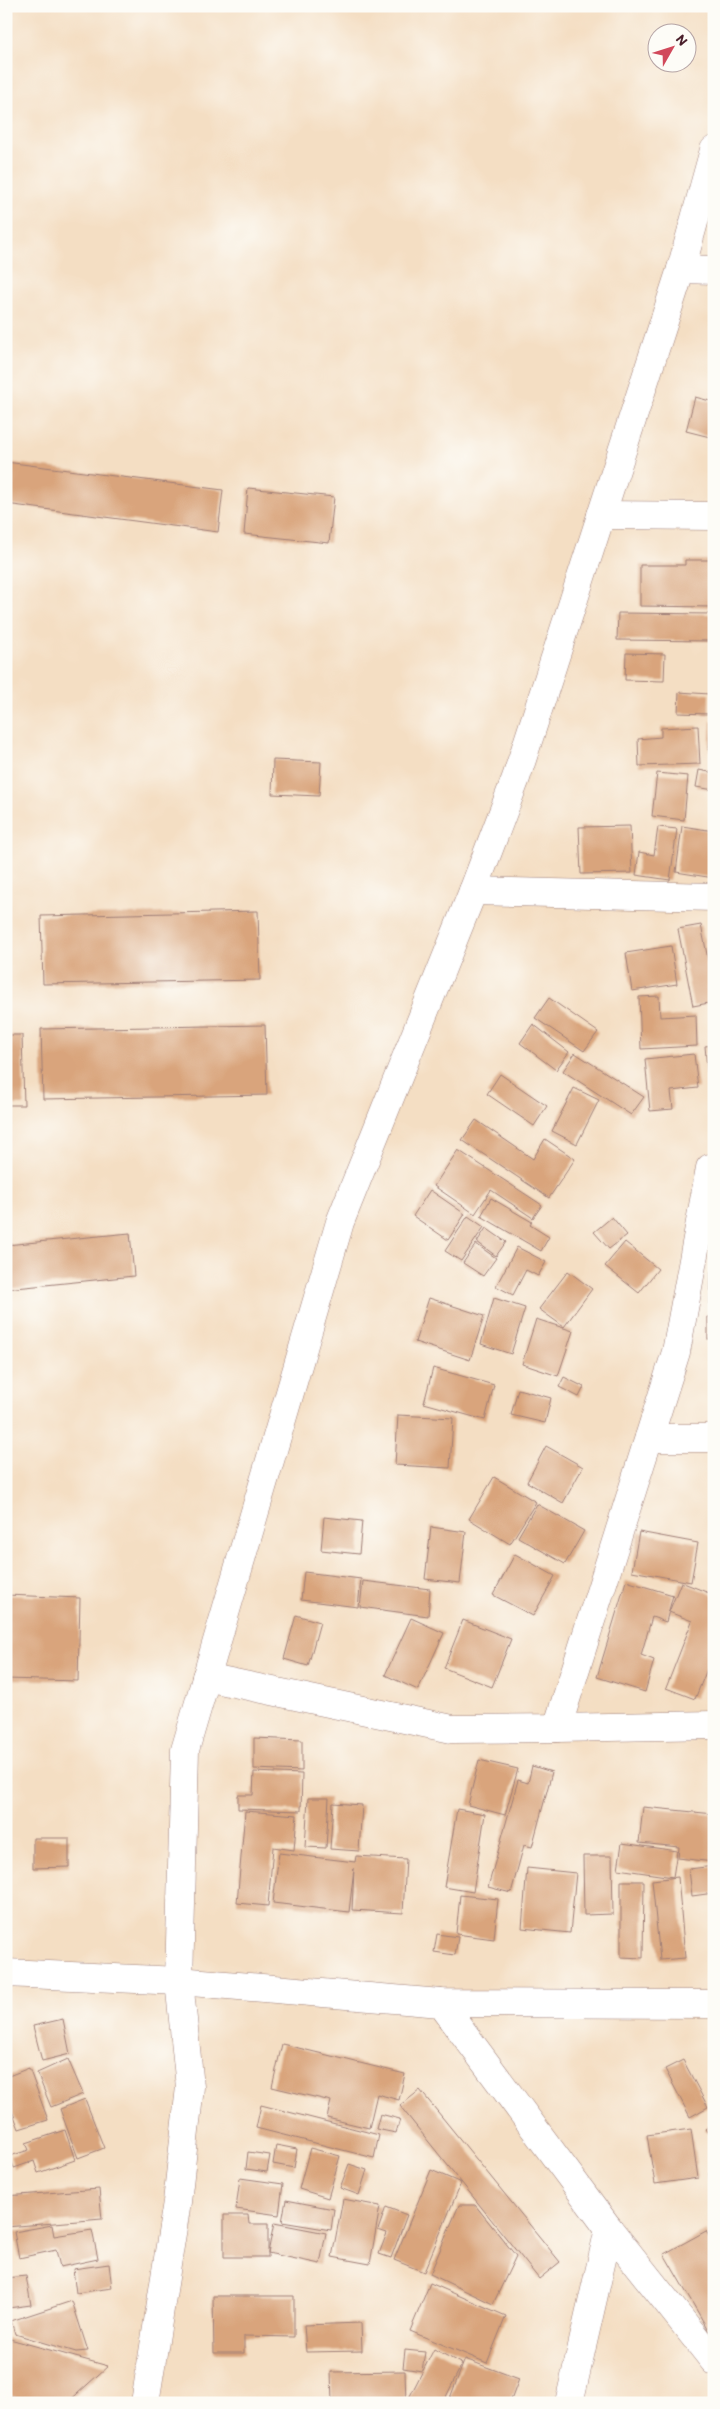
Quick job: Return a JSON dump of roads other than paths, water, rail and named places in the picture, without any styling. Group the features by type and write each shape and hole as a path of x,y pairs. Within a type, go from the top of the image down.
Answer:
{"street":[{"path":"145,2403 177,2202 190,2087 179,1981 185,1750 340,1222 473,891 516,778 681,269 714,150"},
{"path":"681,269 714,270"},
{"path":"601,515 714,516"},
{"path":"473,891 714,898"},
{"path":"557,1728 676,1352 710,1168 714,1168"},
{"path":"649,1438 714,1438"},
{"path":"206,1677 452,1729 714,1725"},
{"path":"6,1973 179,1981 440,2003 714,2004"},
{"path":"440,2003 609,2229 711,2355"},
{"path":"569,2403 609,2229"}]}
